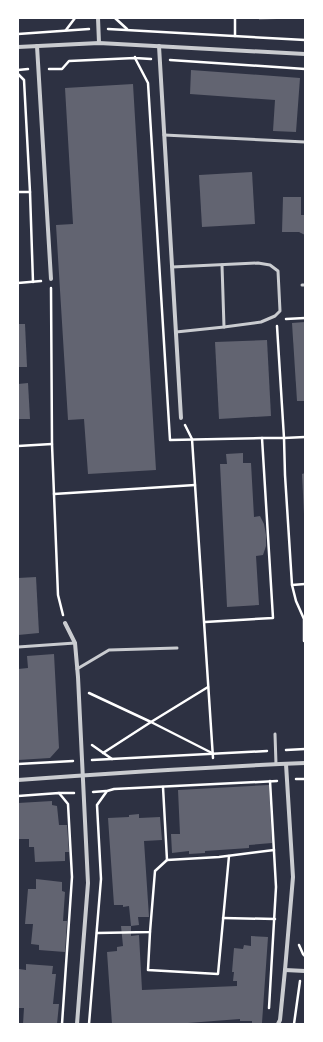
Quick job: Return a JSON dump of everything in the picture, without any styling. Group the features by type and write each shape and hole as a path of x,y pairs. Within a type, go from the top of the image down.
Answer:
{"street":[{"path":"98,18 99,43"},
{"path":"18,46 99,43 305,54"},
{"path":"37,46 51,279"},
{"path":"159,46 181,418"},
{"path":"65,623 75,643 88,883 77,1024"},
{"path":"18,780 305,763"},
{"path":"278,1024 280,1020 286,970 293,877 286,764"},
{"path":"286,970 305,971"}],"lane":[{"path":"164,135 305,142"},
{"path":"172,267 258,263 270,265 278,271 280,311 276,316 261,322 176,332"},
{"path":"222,265 224,327"},
{"path":"18,648 75,643"},
{"path":"77,669 109,650 177,648"},
{"path":"275,734 276,764"}],"path":[{"path":"18,34 66,30 75,18"},
{"path":"115,18 127,30 305,40"},
{"path":"235,18 235,36"},
{"path":"62,69 69,61 135,58 148,83 170,440 305,437"},
{"path":"184,61 305,69"},
{"path":"18,74 24,80 33,282"},
{"path":"18,192 30,192"},
{"path":"18,283 51,279 52,444 58,595 65,623"},
{"path":"284,319 305,318"},
{"path":"277,319 292,585 296,601 304,619 304,641"},
{"path":"204,622 273,618 262,438"},
{"path":"192,439 212,754"},
{"path":"18,446 52,444"},
{"path":"54,494 195,485"},
{"path":"292,585 305,584"},
{"path":"78,677 90,694 151,722 212,754"},
{"path":"103,753 208,687"},
{"path":"90,688 90,694"},
{"path":"91,744 113,760 305,749"},
{"path":"18,764 48,763"},
{"path":"299,779 305,779"},
{"path":"90,1024 101,879 97,805 107,791 162,787 270,781 276,887 269,1013"},
{"path":"162,787 167,860"},
{"path":"18,796 59,793 68,804 72,877 62,1024"},
{"path":"229,856 218,974 148,970 155,871 167,860 229,856 274,850"},
{"path":"223,918 289,919"},
{"path":"97,933 150,932"},
{"path":"294,1024 300,982"}],"building":[{"path":"259,18 277,18 277,19 259,20"},
{"path":"191,70 300,78 296,132 273,131 275,100 190,94"},
{"path":"133,84 156,470 88,474 84,419 68,420 56,225 73,224 65,88"},
{"path":"252,172 255,224 202,227 199,175"},
{"path":"283,197 301,197 301,215 305,215 305,235 299,232 282,232"},
{"path":"305,322 305,401 297,401 292,323"},
{"path":"18,324 25,324 27,367 18,367"},
{"path":"267,340 271,416 219,419 215,342"},
{"path":"28,383 30,419 18,419 18,384"},
{"path":"243,453 243,463 251,463 254,517 260,516 264,524 266,546 263,555 256,556 259,605 227,607 220,464 227,464 226,454"},
{"path":"305,473 305,514 304,514 302,474"},
{"path":"36,577 39,633 18,635 18,578"},
{"path":"54,654 59,748 50,758 18,760 18,669 28,668 27,656"},
{"path":"269,785 272,843 249,845 249,848 205,851 205,853 189,854 189,851 172,853 171,834 180,834 178,790"},
{"path":"52,801 52,805 57,806 59,825 67,825 69,852 65,852 65,861 35,862 34,847 29,847 29,839 18,839 18,803"},
{"path":"139,814 139,818 160,817 162,840 144,841 149,917 138,917 139,925 131,926 129,906 123,907 123,905 114,905 108,818 129,817 129,815"},
{"path":"36,879 62,882 62,891 65,892 63,921 67,921 65,952 39,950 39,945 31,944 33,924 25,924 28,889 36,889"},
{"path":"121,926 131,926 131,936 139,935 142,990 237,986 237,981 233,981 234,972 232,972 234,948 243,949 244,945 251,946 251,936 268,937 262,1023 252,1024 252,1021 240,1021 240,1019 175,1024 112,1024 107,952 117,951 117,947 123,946"},
{"path":"26,964 53,966 52,974 56,974 53,1004 59,1004 57,1024 23,1024 24,1008 18,1008 18,979 19,969 26,970"}]}
